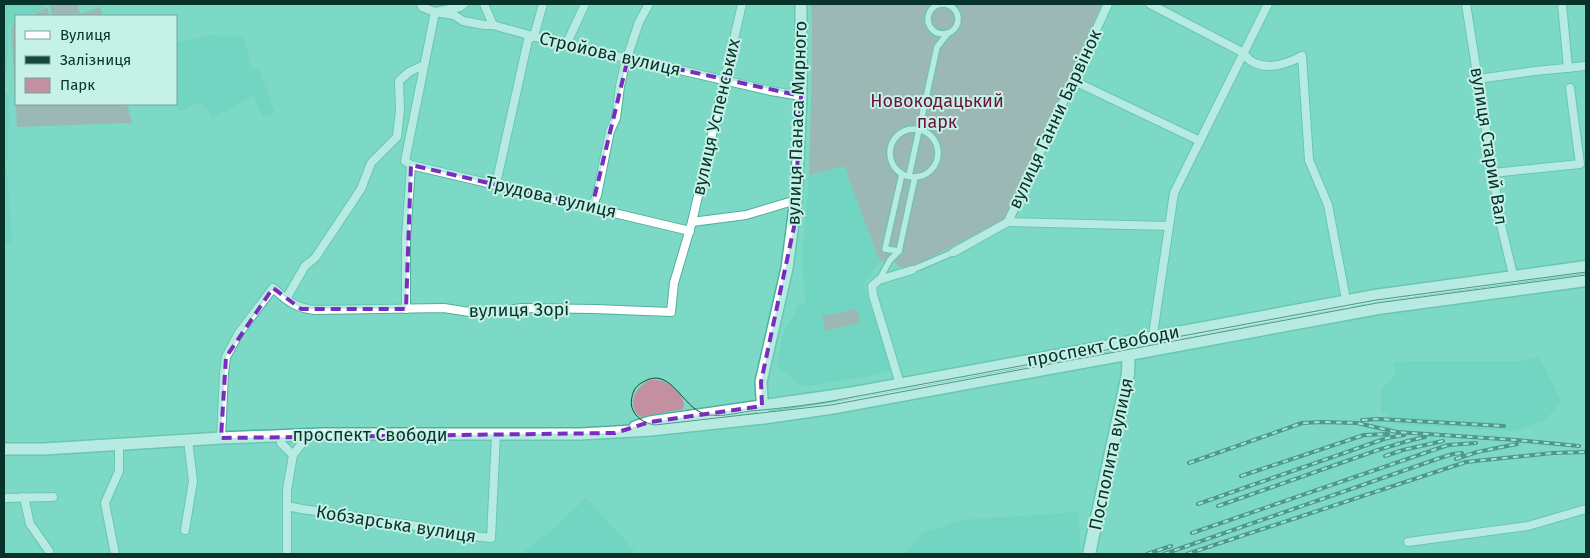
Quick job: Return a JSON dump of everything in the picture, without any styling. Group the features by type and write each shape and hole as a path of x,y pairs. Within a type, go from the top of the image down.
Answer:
{"highway":[{"name":"проспект Свободи","path":"1129,348 1348,307 1515,282 1586,267"},
{"name":"проспект Свободи","path":"1515,282 1586,280"},
{"name":"Посполита вулиця","path":"1089,554 1128,374 1129,348"}],"main road":[{"name":"вулиця Панаса Мирного","path":"764,418 761,382 787,268 796,200 801,96 801,4"},
{"name":"проспект Свободи","path":"622,432 650,422 852,393 1129,348"},
{"name":"проспект Свободи","path":"4,449 44,449 304,435 496,435 622,432 764,418 833,408 1129,348"}],"street":[{"path":"406,309 407,224 411,165 405,161 406,153 435,12 460,7 464,4"},
{"path":"484,4 493,25"},
{"path":"496,184 528,40 534,36 542,4"},
{"path":"567,43 585,4"},
{"path":"592,207 597,195 610,131 616,118 620,86 639,22 649,4"},
{"name":"вулиця Успенських","path":"690,231 742,4"},
{"path":"900,384 872,295 872,286 879,280 890,260 899,251 921,118 937,46 934,30 928,20 930,12 939,5 947,4 954,8 958,18 957,26 937,46"},
{"name":"вулиця Ганни Барвінок","path":"879,280 912,270 954,252 1008,222 1108,4"},
{"path":"1150,4 1242,52 1251,61 1268,66 1290,62 1302,56 1309,160 1328,204 1348,307"},
{"path":"1154,343 1174,193 1242,52 1268,4"},
{"name":"вулиця Старий Вал","path":"1466,4 1501,225 1515,282"},
{"path":"1562,4 1568,68"},
{"name":"Стройова вулиця","path":"421,5 435,12 454,15 463,21 475,24 493,25 557,43 567,43 614,56 770,91 801,96"},
{"path":"934,30 940,34 948,33"},
{"path":"406,153 397,137 400,110 399,81 409,72 424,65"},
{"path":"1478,79 1586,66"},
{"path":"1072,80 1200,141"},
{"path":"1493,173 1578,164 1581,162 1570,88"},
{"path":"921,118 937,146 935,164 927,173 912,176 902,174 893,166 890,148 896,137 916,125 921,118"},
{"path":"907,130 919,130 930,135"},
{"path":"286,299 306,266 315,258 361,189 371,164 397,137"},
{"name":"Трудова вулиця","path":"411,165 690,231"},
{"path":"890,260 886,248 902,174"},
{"path":"692,222 746,215 796,200"},
{"path":"1008,222 1169,226"},
{"path":"890,228 903,231"},
{"name":"вулиця Зорі","path":"221,438 226,357 239,333 273,288 301,309 315,310 444,308 482,314 522,308 671,312 674,283 690,231"},
{"path":"886,248 899,251"},
{"path":"287,554 287,490 293,455 303,442 304,435"},
{"name":"Кобзарська вулиця","path":"287,506 414,525 465,536 491,538 496,435"},
{"path":"281,436 281,443 293,455"},
{"path":"185,530 193,481 188,440"},
{"path":"115,554 105,503 119,471 119,444"},
{"path":"4,498 53,497"},
{"path":"24,498 30,524 49,551"},
{"path":"1408,542 1528,526 1586,509"}],"highlighted area":[{"path":"628,58 801,96 794,227 761,382 762,406 650,422 615,433 221,438 226,357 273,288 301,309 406,309 411,165 592,207"}],"shaded area":[{"path":"4,4 43,4 43,8 29,15 15,15 15,22 9,25 7,75 4,75"},
{"path":"210,35 244,36 252,70 259,69 275,113 263,117 253,96 213,118 201,102 180,111 178,104 178,43"},
{"path":"4,92 9,96 8,161 4,161"},
{"path":"844,166 880,262 863,284 894,371 804,387 776,367 783,334 799,305 806,302 802,253 809,175"},
{"path":"7,167 12,244 4,244 4,168"},
{"path":"1539,356 1561,401 1546,420 1515,431 1403,425 1388,422 1388,414 1381,414 1381,390 1396,374 1393,362 1523,361"},
{"path":"586,498 634,550 631,554 521,554 542,536 544,537"},
{"path":"1078,512 1081,554 902,554 922,534 961,520"}],"green space":[{"path":"77,4 80,13 52,15 50,6"},
{"name":"Новокодацький парк","path":"811,4 1102,4 1006,220 905,270 890,260 880,262 844,166 809,175 812,66"},
{"path":"47,7 50,15 32,15"},
{"path":"100,7 103,15 77,15"},
{"path":"15,24 15,93 11,26"},
{"path":"16,105 127,105 132,123 17,127"},
{"path":"857,309 860,323 825,331 822,316"},
{"path":"650,380 663,381 675,389 683,401 683,409 640,417 634,407 634,397 640,387"}],"tram line":[{"path":"1586,272 1376,300 802,406 728,415 710,415 697,410 669,383 653,378 641,383 636,388 631,402 637,416 645,422 655,425 831,405 1377,303 1586,275"}],"railway":[{"path":"1362,420 1378,419 1504,426"},
{"path":"1189,463 1302,423 1322,422 1357,423 1397,432 1579,446"},
{"path":"1241,476 1364,435 1388,434"},
{"path":"1198,504 1387,438 1404,435"},
{"path":"1218,506 1378,450 1425,437"},
{"path":"1385,456 1443,441"},
{"path":"1192,533 1448,445 1476,443"},
{"path":"1456,459 1477,452 1517,444"},
{"path":"1187,554 1466,462 1553,453 1586,452"},
{"path":"1164,554 1440,458 1462,453"},
{"path":"1147,554 1171,546"}]}
